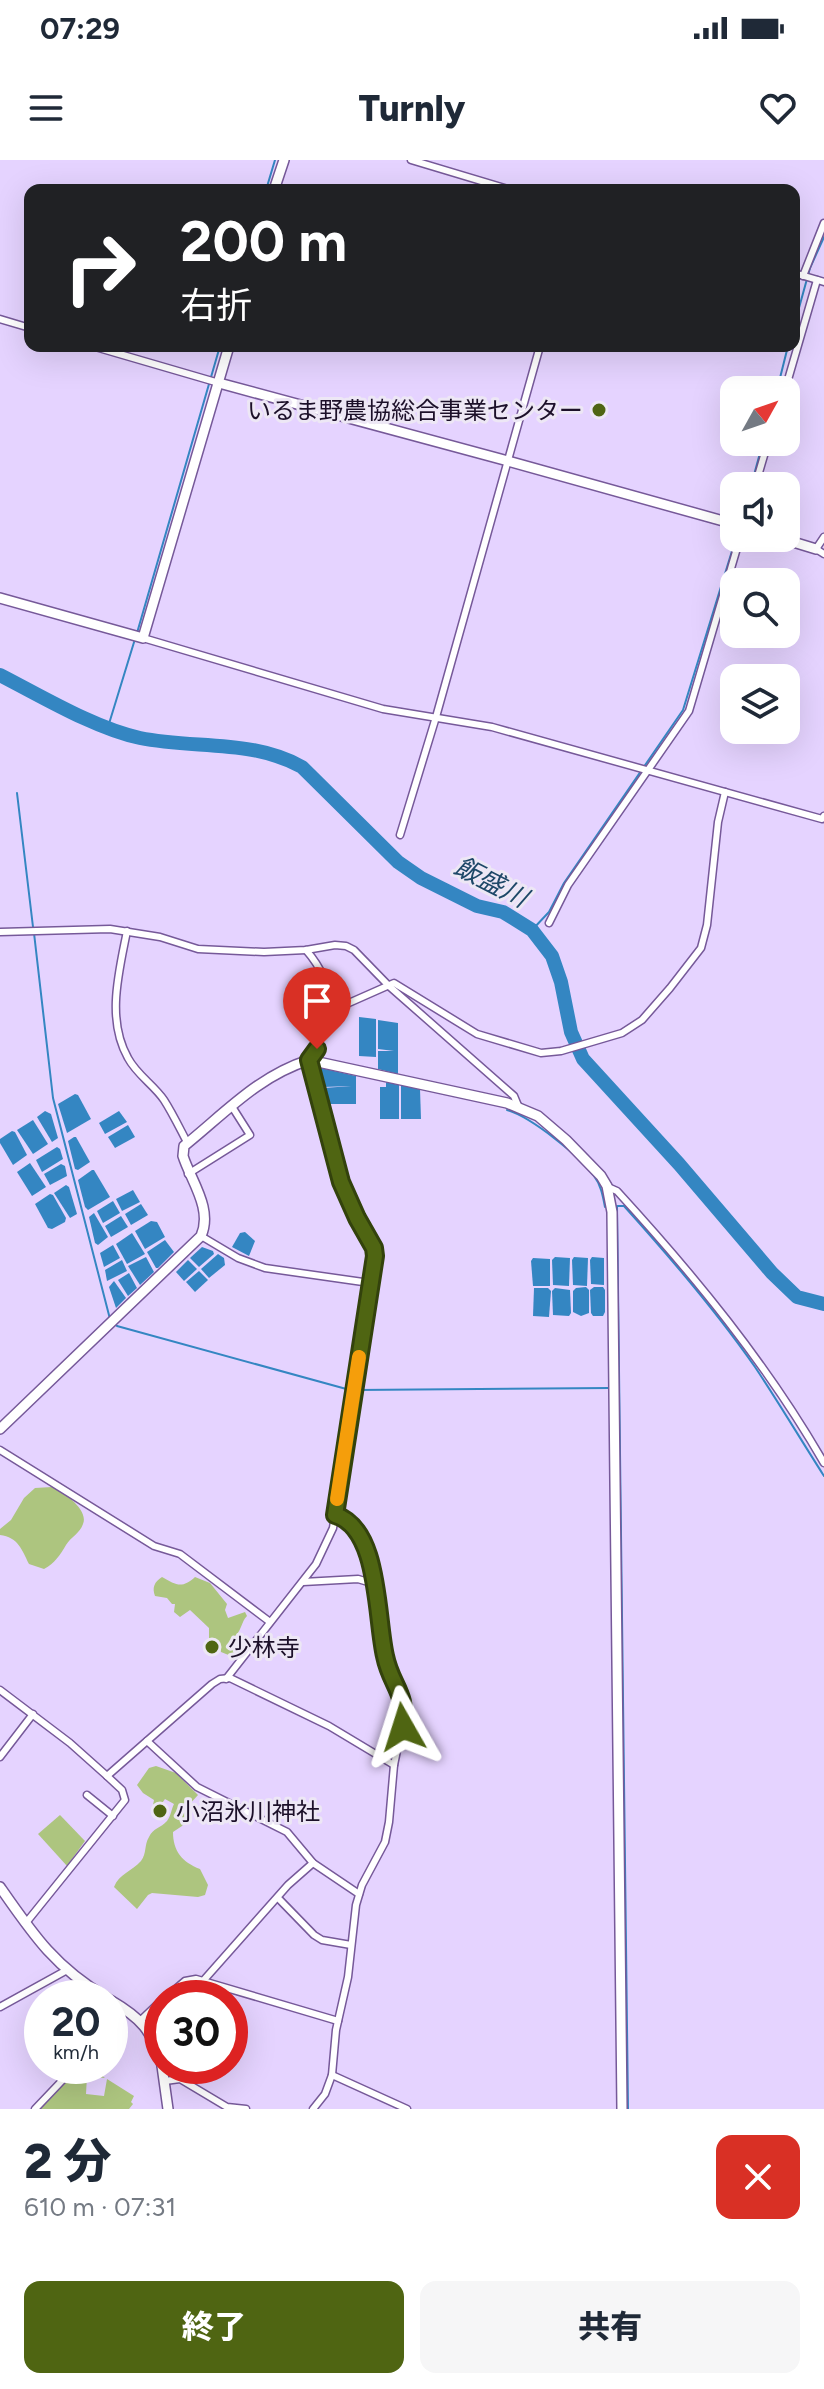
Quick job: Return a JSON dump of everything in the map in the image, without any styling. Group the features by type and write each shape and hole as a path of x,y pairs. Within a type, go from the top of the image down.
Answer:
{"street":[{"path":"276,184 284,160"},
{"path":"411,160 491,184"},
{"path":"803,276 824,223"},
{"path":"800,275 820,281 800,343"},
{"path":"0,319 24,326"},
{"path":"112,352 720,520"},
{"path":"143,638 227,352"},
{"path":"400,835 538,352"},
{"path":"789,376 797,352"},
{"path":"800,544 820,551 824,537"},
{"path":"549,923 568,885 689,711 736,552"},
{"path":"0,598 383,709 492,727 822,819 824,816"},
{"path":"333,1010 394,983 477,1034 541,1053 561,1051 622,1033 642,1020 701,948 707,925 718,822 725,792"},
{"path":"0,932 110,929 160,937 198,949 264,952 346,946 514,1096 519,1108"},
{"path":"127,931 115,1007 122,1046 137,1072 164,1100 188,1144"},
{"path":"0,1429 201,1236 205,1212 188,1174 183,1156 184,1146 258,1085 309,1060 317,1049 333,1010 324,976 306,950"},
{"path":"309,1060 507,1103 538,1116 595,1168 607,1186 612,1212 622,2109"},
{"path":"226,1679 316,1564 333,1528 370,1283 374,1248 341,1182 309,1060"},
{"path":"188,1174 250,1135 231,1105"},
{"path":"607,1186 617,1191 660,1239 724,1318 783,1396 824,1463"},
{"path":"201,1236 238,1258 265,1268 370,1283"},
{"path":"0,1450 154,1546 180,1554 270,1622"},
{"path":"313,2109 325,2094 332,2075 356,1905 385,1842 404,1705 385,1659 375,1584 366,1550 350,1521 335,1515"},
{"path":"303,1582 358,1579 375,1584"},
{"path":"107,1776 212,1684 230,1678 329,1726 394,1765"},
{"path":"0,1690 107,1776 122,1790 125,1800 25,1924"},
{"path":"0,1757 33,1714"},
{"path":"147,1741 197,1787 287,1832 313,1863 359,1894"},
{"path":"87,1795 113,1816"},
{"path":"204,1980 313,1863"},
{"path":"0,1887 53,1958 78,1980"},
{"path":"278,1898 314,1935 322,1940 351,1945"},
{"path":"0,2007 67,1970"},
{"path":"248,1994 338,2021"},
{"path":"128,2012 144,2026"},
{"path":"140,2021 144,2017"},
{"path":"332,2075 407,2109"},
{"path":"35,2109 59,2084"},
{"path":"165,2084 168,2109"},
{"path":"188,2084 227,2107 246,2109"}],"green space":[{"path":"52,1487 79,1507 84,1519 80,1530 44,1569 29,1564 19,1545 11,1538 0,1535 0,1529 11,1520 24,1498 35,1488"},
{"path":"162,1577 179,1584 195,1577 210,1583 227,1604 225,1610 228,1618 245,1612 247,1616 235,1636 239,1643 237,1652 231,1656 221,1652 219,1645 209,1640 209,1628 190,1610 180,1617 174,1612 175,1604 167,1598 155,1596 154,1585"},
{"path":"156,1766 176,1773 198,1795 187,1807 186,1814 189,1816 173,1832 173,1839 180,1855 200,1869 208,1885 205,1895 198,1897 152,1893 137,1909 114,1887 141,1861 147,1840 168,1819 174,1804 165,1799 160,1806 153,1805 154,1800 137,1785 149,1768"},
{"path":"60,1815 85,1841 67,1866 38,1834"},
{"path":"64,2084 87,2084 86,2094 104,2096 106,2084 115,2084 134,2096 129,2109 40,2109"}],"water":[{"path":"359,1017 376,1019 376,1057 359,1056"},
{"path":"378,1020 398,1023 398,1074 378,1069 378,1051 394,1051 378,1049"},
{"path":"321,1068 356,1076 356,1104 330,1104 324,1088 351,1086 323,1087"},
{"path":"386,1082 399,1085 399,1119 380,1119 380,1087 386,1087"},
{"path":"401,1085 420,1089 421,1119 401,1119"},
{"path":"75,1094 91,1119 67,1133 58,1104"},
{"path":"45,1111 51,1114 58,1138 52,1142 37,1117"},
{"path":"119,1111 127,1122 105,1134 99,1123"},
{"path":"33,1120 48,1144 33,1154 17,1130"},
{"path":"128,1125 135,1137 115,1148 108,1137"},
{"path":"12,1131 27,1155 13,1165 0,1143 0,1139"},
{"path":"74,1137 90,1162 78,1170 75,1169 68,1141"},
{"path":"57,1147 63,1159 42,1172 36,1160"},
{"path":"30,1163 46,1187 32,1196 17,1172"},
{"path":"61,1164 65,1166 67,1176 50,1185 44,1174"},
{"path":"92,1170 110,1197 88,1210 78,1180"},
{"path":"66,1185 77,1214 70,1218 54,1193"},
{"path":"133,1190 140,1202 122,1211 116,1199"},
{"path":"50,1194 66,1218 65,1222 52,1229 48,1228 35,1204"},
{"path":"113,1201 120,1213 103,1223 97,1211"},
{"path":"141,1204 148,1215 131,1225 125,1214"},
{"path":"94,1213 108,1237 98,1245 89,1217"},
{"path":"121,1216 128,1227 111,1237 105,1226"},
{"path":"151,1221 157,1222 165,1237 145,1249 135,1231"},
{"path":"245,1232 255,1241 249,1256 232,1247 240,1233"},
{"path":"132,1233 145,1254 127,1264 116,1244"},
{"path":"165,1240 174,1252 156,1268 147,1252"},
{"path":"113,1245 120,1258 104,1267 100,1253"},
{"path":"202,1247 214,1254 199,1267 190,1258"},
{"path":"218,1254 224,1258 225,1265 209,1278 201,1269"},
{"path":"146,1257 154,1272 140,1285 128,1266"},
{"path":"555,1257 570,1258 569,1286 553,1285 552,1260"},
{"path":"574,1257 588,1258 587,1286 573,1285"},
{"path":"592,1257 604,1258 604,1285 591,1284"},
{"path":"533,1258 550,1259 550,1286 533,1286"},
{"path":"122,1260 127,1271 107,1281 105,1270"},
{"path":"188,1260 197,1269 184,1281 176,1272"},
{"path":"199,1271 208,1280 195,1292 186,1282"},
{"path":"129,1273 137,1288 128,1296 118,1280"},
{"path":"114,1281 126,1298 116,1308 109,1287"},
{"path":"586,1287 589,1290 589,1313 581,1316 573,1312 573,1291"},
{"path":"594,1287 605,1290 603,1316 593,1316 591,1313 590,1290"},
{"path":"534,1288 548,1288 551,1291 549,1317 533,1316"},
{"path":"555,1288 570,1290 569,1316 553,1315 552,1291"}],"waterway":[{"path":"268,184 275,160"},
{"path":"800,304 810,268 824,237"},
{"path":"137,633 218,352"},
{"path":"780,376 786,352"},
{"path":"755,472 759,456"},
{"path":"532,930 549,912 564,883 683,710 732,552"},
{"path":"108,727 135,639"},
{"name":"飯盛川","path":"0,675 69,711 123,734 161,741 243,748 283,758 302,767 398,862 421,878 477,906 503,912 532,930 552,956 561,982 571,1032 583,1059 679,1164 772,1273 797,1297 824,1304"},
{"path":"17,793 33,927"},
{"path":"34,933 53,1098 110,1319"},
{"path":"507,1110 541,1129 578,1158 596,1180 605,1207 608,1207"},
{"path":"617,1206 628,2109"},
{"path":"618,1206 624,1206 725,1325 824,1476"},
{"path":"114,1324 350,1390"},
{"path":"356,1390 610,1388"}],"slow traffic":[{"path":"337,1499 359,1357"}],"place":[{"name":"いるま野農協総合事業センター","path":"599,410"},
{"name":"少林寺","path":"212,1647"},
{"name":"小沼氷川神社","path":"160,1811"}],"route":[{"path":"317,1049 309,1060 341,1182 374,1248 375,1256 335,1515 350,1521 371,1563 385,1659 404,1705 403,1727"}]}
